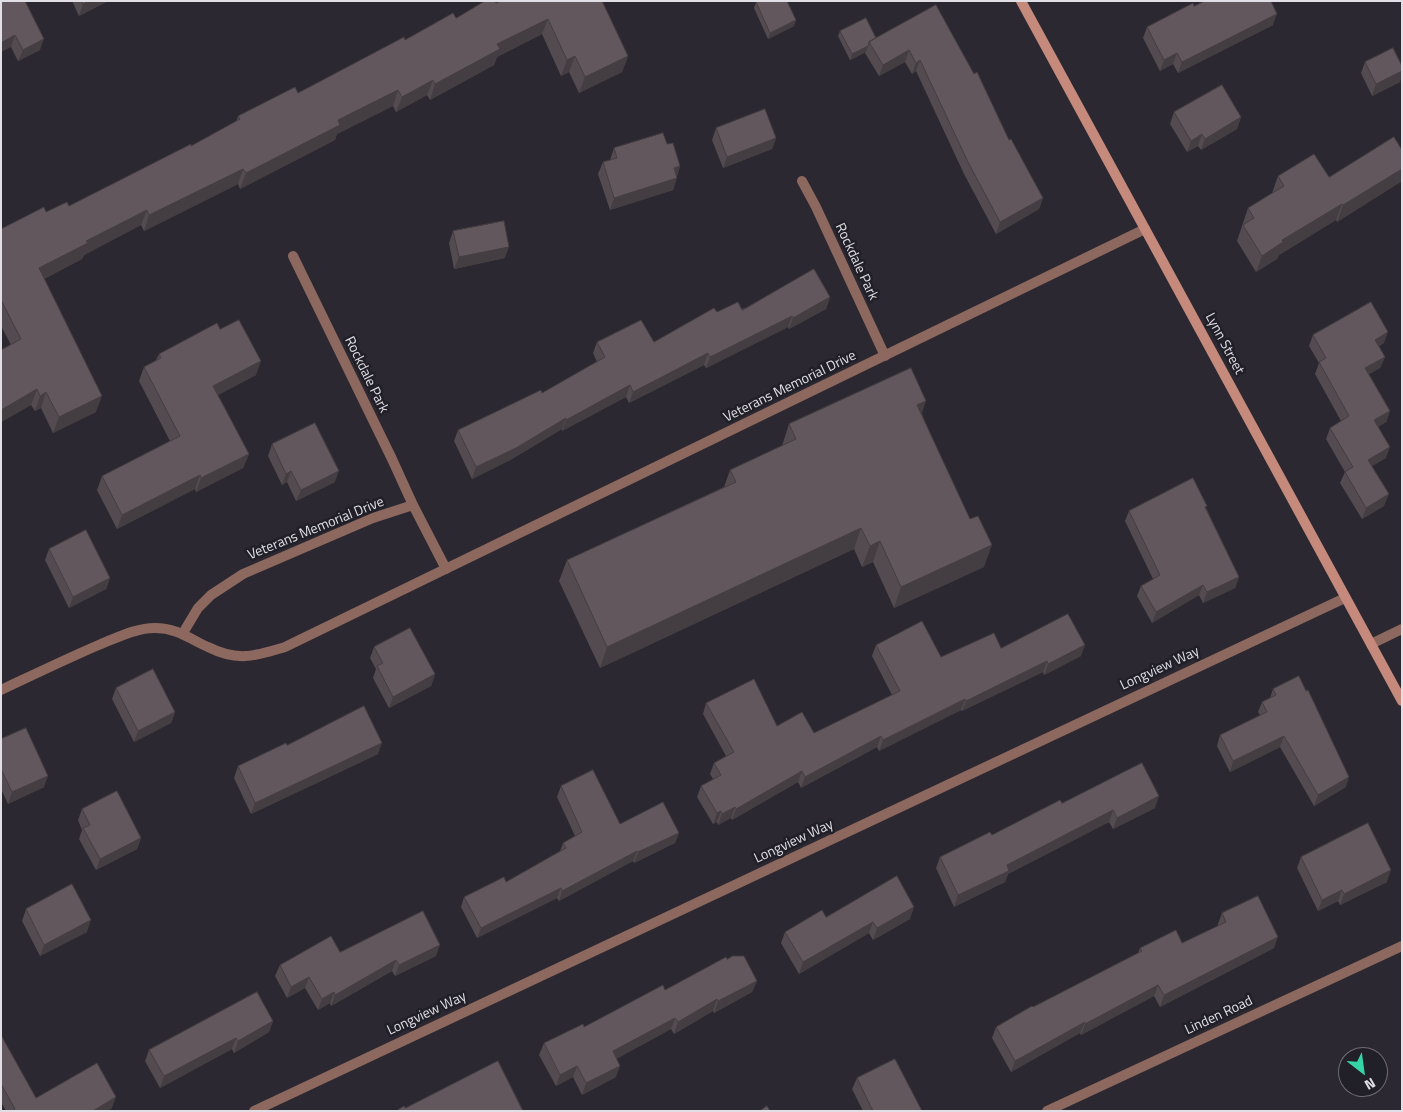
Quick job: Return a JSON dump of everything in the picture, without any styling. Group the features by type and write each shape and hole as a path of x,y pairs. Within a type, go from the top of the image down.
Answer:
{"main road":[{"name":"Lynn Street","path":"1021,1 1402,701"}],"street":[{"name":"Rockdale Park","path":"802,181 816,207 885,356"},
{"name":"Veterans Memorial Drive","path":"1,690 84,651 135,630 156,628 183,633 209,648 233,656 253,657 285,647 1146,229"},
{"name":"Rockdale Park","path":"293,256 413,506"},
{"name":"Veterans Memorial Drive","path":"183,633 198,608 211,595 243,574 373,518 413,506"},
{"path":"413,506 446,569"},
{"name":"Longview Way","path":"254,1111 1345,598"},
{"path":"1371,644 1402,629"},
{"name":"Linden Road","path":"1047,1111 1402,946"}],"building":[{"path":"25,1 44,39 23,50 15,35 1,43 1,2"},
{"path":"485,1 495,1 496,3 500,1 602,1 628,56 585,77 575,56 567,60 548,19 497,44 500,49 435,84 433,80 402,97 398,90 338,120 340,125 246,173 243,169 149,215 147,210 86,241 88,243 39,268 102,396 59,417 46,392 40,396 37,389 1,410 1,350 21,339 1,300 1,229 44,207 46,212 67,202 69,206 191,144 191,146 240,119 238,116 295,87 298,93 404,37 405,40 453,13 456,18"},
{"path":"787,1 796,20 770,33 756,2"},
{"path":"1205,1 1271,1 1277,14 1182,62 1177,53 1164,60 1147,27 1193,3 1194,6"},
{"path":"936,5 974,74 977,72 1009,140 1011,139 1043,198 1000,222 968,162 920,60 916,63 909,50 883,65 869,42"},
{"path":"866,18 876,38 869,42 868,46 852,54 840,31"},
{"path":"1393,48 1402,66 1402,71 1376,84 1365,62"},
{"path":"1222,85 1241,117 1205,139 1202,134 1191,141 1174,112"},
{"path":"765,109 776,138 727,157 716,128"},
{"path":"663,133 667,144 673,143 680,166 674,168 677,178 614,198 603,162 617,158 614,148"},
{"path":"1394,137 1402,150 1402,169 1282,240 1283,242 1262,256 1243,225 1254,218 1248,208 1284,186 1278,176 1314,154 1329,177"},
{"path":"504,221 509,247 459,257 453,231"},
{"path":"814,269 830,297 793,318 792,316 710,357 708,353 633,392 630,385 566,420 566,418 516,448 476,467 458,430 541,390 542,393 605,357 597,342 641,320 654,342 714,308 717,312 738,302 742,310"},
{"path":"1371,302 1388,332 1375,340 1385,357 1365,368 1390,411 1374,420 1390,447 1368,460 1389,494 1366,508 1345,472 1353,467 1330,428 1349,416 1319,362 1326,358 1313,335"},
{"path":"239,320 261,361 213,386 249,454 201,478 200,475 122,515 102,476 180,436 144,367 161,358 159,354 217,323 220,329"},
{"path":"911,368 926,401 917,405 970,519 978,516 992,545 901,587 880,541 870,546 861,528 607,647 567,560 736,482 730,470 796,439 789,424"},
{"path":"315,423 339,471 301,490 291,471 286,474 272,444"},
{"path":"1193,478 1239,577 1207,592 1203,585 1156,612 1141,586 1160,575 1129,511"},
{"path":"86,530 110,578 73,597 49,549"},
{"path":"1068,614 1085,645 1048,664 1047,661 883,740 881,736 805,777 802,771 736,809 735,807 722,814 721,811 717,813 701,786 721,775 714,763 734,752 706,703 754,679 777,726 802,712 814,733 900,691 876,645 922,621 941,657 994,633 1001,648"},
{"path":"410,628 435,674 393,697 377,666 383,663 374,647"},
{"path":"153,669 175,712 138,731 116,688"},
{"path":"1299,676 1306,691 1308,690 1349,777 1318,795 1284,736 1233,761 1220,735 1267,712 1262,702 1276,695 1273,689"},
{"path":"364,706 382,743 255,803 238,766 286,743 287,745"},
{"path":"26,728 48,776 12,792 1,769 1,739"},
{"path":"1142,763 1159,796 1117,818 1113,810 1007,865 1009,871 958,895 940,857 990,832 992,835 1060,800 1062,803"},
{"path":"593,770 620,824 663,802 679,833 637,851 562,891 561,888 481,928 464,897 504,877 506,882 566,848 563,843 582,832 561,786"},
{"path":"117,791 141,838 100,859 83,828 90,825 82,809"},
{"path":"1368,823 1391,870 1344,894 1342,890 1322,900 1301,857"},
{"path":"897,876 914,907 877,928 873,922 803,962 785,932 822,910 826,917"},
{"path":"72,884 91,920 44,945 26,909"},
{"path":"1258,896 1278,937 1164,995 1158,985 1085,1024 1085,1022 1015,1061 996,1027 1032,1006 1142,951 1140,948 1176,930 1182,943 1226,922 1222,913"},
{"path":"423,911 440,945 399,965 396,960 335,995 334,992 322,999 309,977 291,987 280,965 331,936 340,952"},
{"path":"733,956 744,956 757,981 718,1001 717,999 678,1022 675,1018 613,1051 620,1066 586,1083 577,1066 560,1075 544,1043 583,1024 584,1027 663,985 665,990 726,957 727,959"},
{"path":"257,992 273,1021 238,1041 236,1038 164,1076 149,1050"},
{"path":"1,1035 36,1098 97,1063 116,1097 93,1111 13,1111 15,1109 1,1084"},
{"path":"895,1059 922,1111 873,1111 857,1078"},
{"path":"498,1061 523,1111 396,1111 404,1106 405,1108"},
{"path":"767,1106 770,1111 760,1111"}]}
